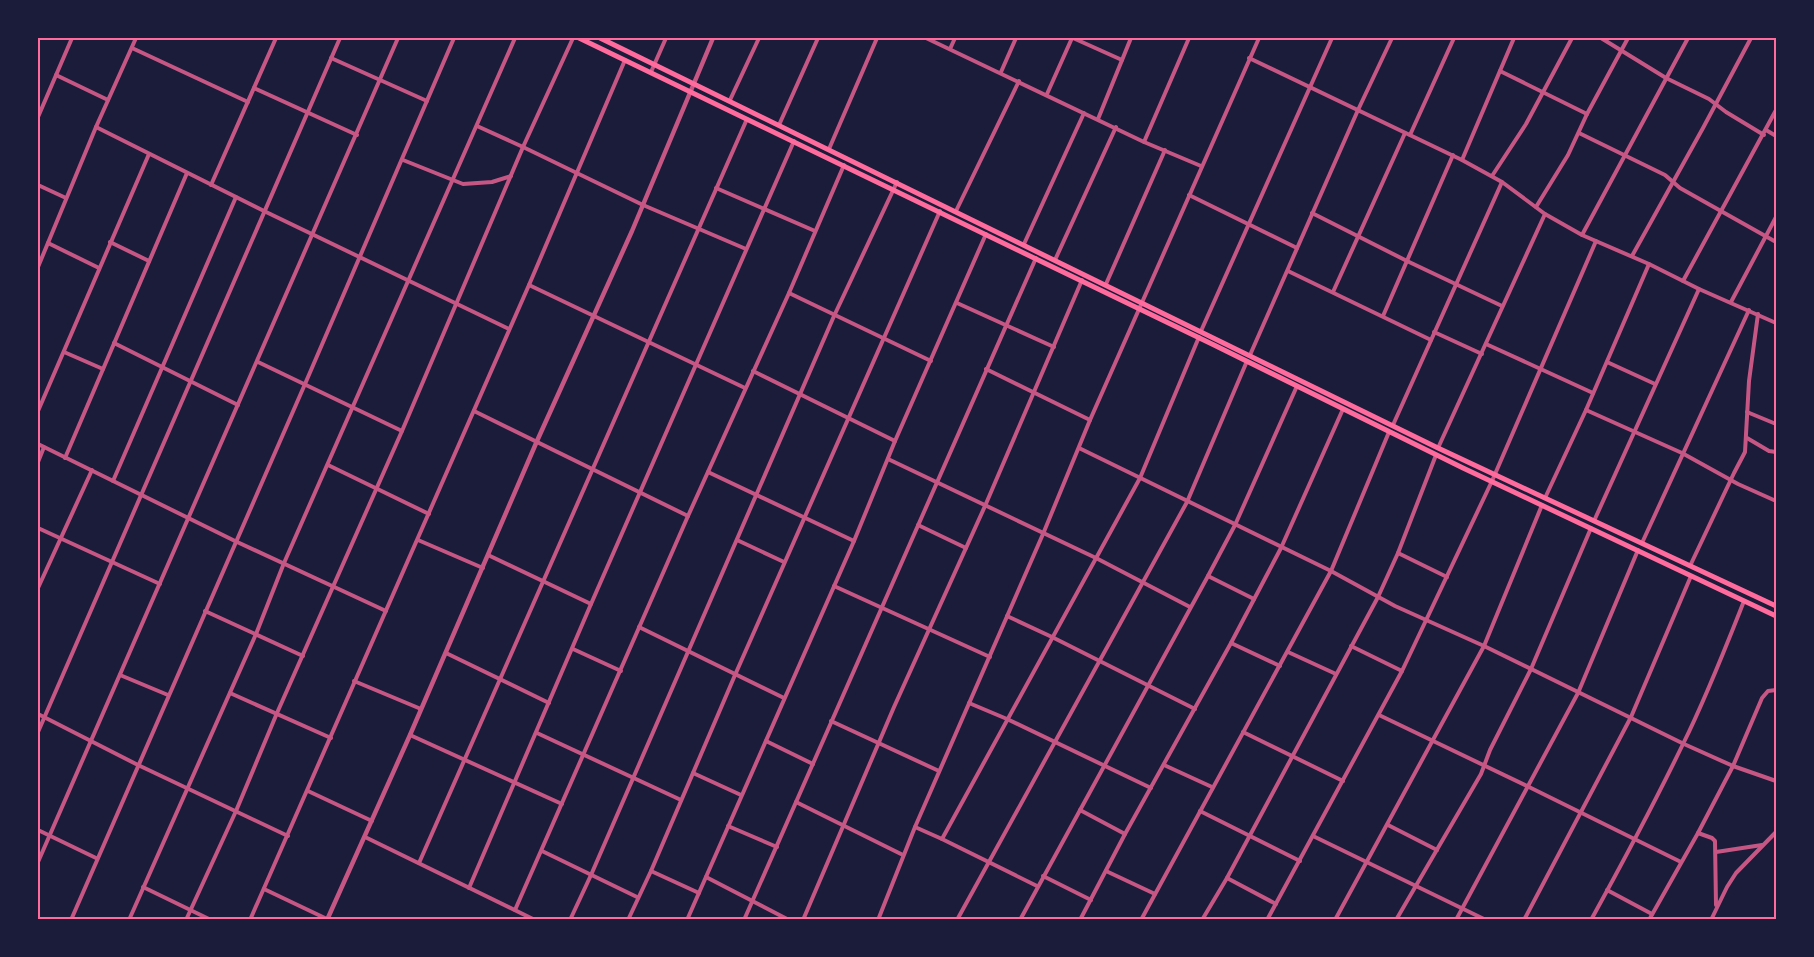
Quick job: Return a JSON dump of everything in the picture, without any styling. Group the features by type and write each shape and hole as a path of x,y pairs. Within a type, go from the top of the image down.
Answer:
{"main road":[{"path":"579,38 1214,344 1436,455 1776,616"},
{"path":"604,38 1438,448 1776,606"},
{"path":"859,172 862,165"},
{"path":"1214,344 1217,338"},
{"path":"1334,404 1337,397"}],"street":[{"path":"38,117 72,38"},
{"path":"38,267 96,127 136,38"},
{"path":"211,185 276,38"},
{"path":"38,732 306,112 340,38"},
{"path":"38,862 190,518 398,38"},
{"path":"71,920 96,858 305,384 454,38"},
{"path":"129,920 256,634 284,563 515,38"},
{"path":"186,920 402,431 523,147 573,38"},
{"path":"651,72 666,38"},
{"path":"264,889 327,919 422,709 537,441 643,205 712,38"},
{"path":"730,100 759,38"},
{"path":"780,125 818,38"},
{"path":"829,149 877,38"},
{"path":"926,38 1048,94 1144,142 1201,166"},
{"path":"950,49 955,38"},
{"path":"1001,72 1016,38"},
{"path":"1048,94 1073,38 1122,60"},
{"path":"1098,119 1131,38"},
{"path":"1144,142 1189,38"},
{"path":"878,920 938,771 990,657 1090,420 1259,38"},
{"path":"1201,331 1332,38"},
{"path":"1250,355 1358,110 1392,38"},
{"path":"1410,135 1454,38"},
{"path":"1462,160 1514,38"},
{"path":"1492,176 1526,124 1572,38"},
{"path":"1601,38 1666,78 1716,103 1765,132 1776,136"},
{"path":"1536,207 1568,155 1587,114 1628,38"},
{"path":"1582,235 1688,38"},
{"path":"1632,256 1751,38"},
{"path":"132,48 248,102"},
{"path":"331,58 427,101"},
{"path":"1250,58 1453,155 1502,182 1545,214 1582,235 1650,264 1699,289 1776,323"},
{"path":"250,920 308,792 354,681 418,540 578,174 625,60"},
{"path":"1500,71 1587,114"},
{"path":"56,75 108,100"},
{"path":"956,211 1019,81"},
{"path":"254,88 356,135"},
{"path":"38,102 43,104"},
{"path":"1683,281 1776,110"},
{"path":"1024,244 1084,113"},
{"path":"419,863 698,228 748,119"},
{"path":"477,126 643,205 746,249"},
{"path":"96,127 264,211 509,329"},
{"path":"1055,260 1116,127"},
{"path":"1333,292 1405,133"},
{"path":"1578,133 1625,155 1673,181 1680,188 1776,242"},
{"path":"469,888 794,141"},
{"path":"1106,284 1165,150"},
{"path":"38,412 148,154"},
{"path":"1383,316 1453,155"},
{"path":"402,160 453,182 463,184 479,184 511,176"},
{"path":"515,910 844,165"},
{"path":"65,458 187,173"},
{"path":"570,920 834,316 897,182"},
{"path":"1393,425 1502,182"},
{"path":"38,185 66,198"},
{"path":"716,188 815,231"},
{"path":"1189,195 1297,248"},
{"path":"113,481 236,197"},
{"path":"628,920 940,211"},
{"path":"1312,213 1455,285 1502,306"},
{"path":"1438,448 1545,214"},
{"path":"1731,302 1776,217"},
{"path":"687,920 854,541 895,441 957,304 986,234"},
{"path":"1267,920 1402,671 1495,475 1596,241"},
{"path":"110,242 149,261"},
{"path":"48,243 99,268"},
{"path":"744,920 1036,258"},
{"path":"1546,498 1650,264"},
{"path":"1288,270 1431,340"},
{"path":"803,920 1082,280"},
{"path":"529,285 745,388"},
{"path":"1594,521 1699,289"},
{"path":"789,293 931,361"},
{"path":"957,304 1054,347"},
{"path":"1642,543 1749,310"},
{"path":"1690,566 1730,480 1744,455 1747,438 1749,380 1758,314"},
{"path":"1434,332 1482,354"},
{"path":"942,839 1140,478 1199,337"},
{"path":"114,343 238,405"},
{"path":"1486,344 1594,393"},
{"path":"64,352 103,369"},
{"path":"957,920 1187,502 1247,361"},
{"path":"258,362 402,431"},
{"path":"1607,362 1655,384"},
{"path":"986,370 1090,420"},
{"path":"753,371 895,441"},
{"path":"1020,920 1235,525 1296,386"},
{"path":"1080,920 1281,548 1343,408"},
{"path":"1586,410 1635,431 1730,480 1776,501"},
{"path":"474,411 688,516"},
{"path":"1747,412 1776,424"},
{"path":"1141,920 1288,652 1330,571 1389,432"},
{"path":"1747,438 1770,451 1776,452"},
{"path":"38,444 235,541 386,611"},
{"path":"38,462 44,447"},
{"path":"1079,448 1330,571 1378,597 1484,646 1684,744 1732,766 1776,781"},
{"path":"1202,920 1378,597 1398,553 1436,455"},
{"path":"888,459 1096,558 1190,607"},
{"path":"328,465 429,514"},
{"path":"38,588 92,470"},
{"path":"708,472 854,541"},
{"path":"1336,920 1484,646 1542,504"},
{"path":"918,525 966,548"},
{"path":"38,528 160,584"},
{"path":"1396,920 1484,765 1531,669 1591,528"},
{"path":"418,540 483,568"},
{"path":"736,540 784,562"},
{"path":"1456,920 1578,693 1638,550"},
{"path":"1398,553 1447,577"},
{"path":"488,555 591,604"},
{"path":"1208,576 1254,599"},
{"path":"1524,920 1631,717 1691,576"},
{"path":"834,586 990,657"},
{"path":"1591,920 1684,744 1744,601"},
{"path":"205,611 303,656"},
{"path":"1007,616 1195,709"},
{"path":"639,627 784,698"},
{"path":"1231,643 1280,666"},
{"path":"1351,646 1402,671"},
{"path":"573,649 620,671"},
{"path":"1288,652 1336,674"},
{"path":"446,653 549,703"},
{"path":"120,675 168,696"},
{"path":"354,681 422,709"},
{"path":"1649,920 1698,833 1732,766 1762,698 1768,691 1776,690"},
{"path":"230,693 277,712 331,738"},
{"path":"969,703 1104,764 1151,788"},
{"path":"38,714 138,765 288,836"},
{"path":"1379,715 1681,862"},
{"path":"831,721 938,771"},
{"path":"1243,732 1343,782"},
{"path":"537,733 681,800"},
{"path":"410,736 562,804"},
{"path":"766,741 813,764"},
{"path":"1164,765 1212,788"},
{"path":"693,773 741,795"},
{"path":"308,792 372,821"},
{"path":"796,802 903,855"},
{"path":"1080,810 1125,834"},
{"path":"1200,811 1300,861"},
{"path":"1388,825 1437,850"},
{"path":"728,826 777,847"},
{"path":"915,827 1037,886"},
{"path":"38,830 96,858"},
{"path":"1711,920 1716,907 1736,873 1776,832"},
{"path":"1698,833 1714,840 1716,852 1716,907"},
{"path":"1313,836 1368,861 1486,920"},
{"path":"365,837 535,920"},
{"path":"1716,852 1762,845"},
{"path":"542,851 637,898"},
{"path":"651,871 699,893"},
{"path":"1106,871 1155,894"},
{"path":"1043,876 1091,900"},
{"path":"706,877 790,920"},
{"path":"1226,878 1276,904"},
{"path":"143,887 212,920"},
{"path":"1607,890 1652,914"}]}
